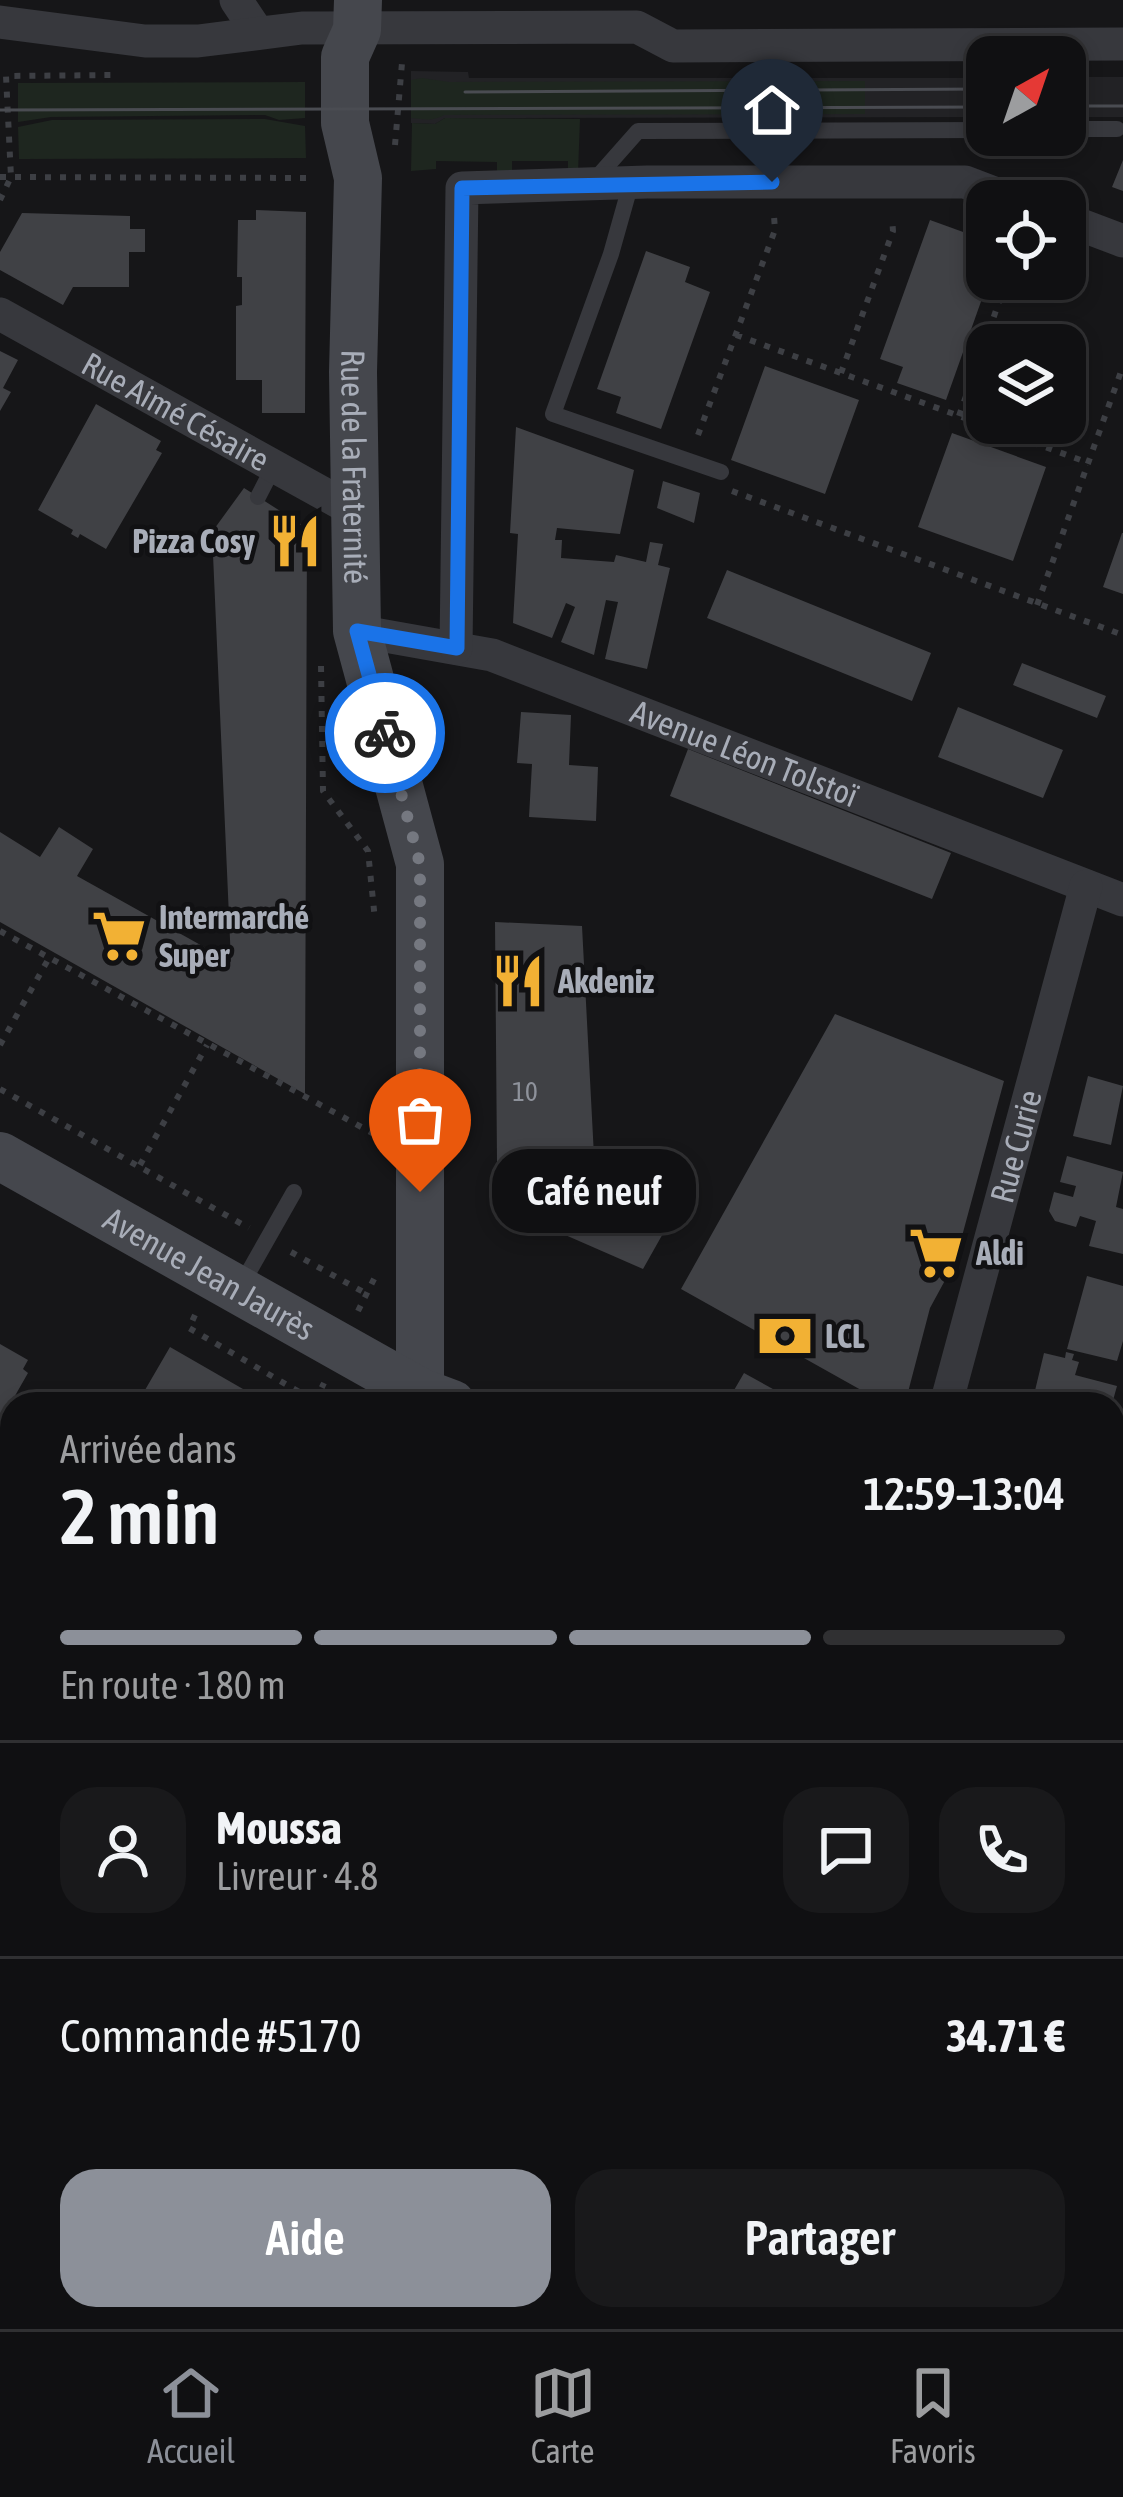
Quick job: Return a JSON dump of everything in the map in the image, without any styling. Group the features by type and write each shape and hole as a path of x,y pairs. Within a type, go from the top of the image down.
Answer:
{"street":[{"path":"236,0 258,33"},
{"path":"0,22 146,40 198,41 302,28 358,15 642,13 673,46 1123,44"},
{"name":"Rue de la Fraternité","path":"358,15 345,57 345,123 358,178 353,510 357,631 420,864 430,1392"},
{"path":"457,648 462,188 966,182"},
{"path":"1086,227 1123,241"},
{"name":"Rue Aimé Césaire","path":"0,314 353,510"},
{"name":"Avenue Léon Tolstoï","path":"357,631 509,661 1123,901"},
{"name":"Rue Curie","path":"949,1392 1086,886"},
{"name":"Avenue Jean Jaurès","path":"0,1156 415,1392"}],"lane":[{"path":"1086,129 1117,129"},
{"path":"592,184 638,131 966,130"},
{"path":"631,183 611,254 553,414 721,472"},
{"path":"258,497 274,466"},
{"path":"238,1289 294,1192"}],"path":[{"path":"0,200 11,178 3,77 119,74"},
{"path":"0,178 358,178"},
{"path":"688,461 775,230 772,182"},
{"path":"841,373 893,230 889,182"},
{"path":"959,416 1000,300"},
{"path":"736,334 1089,463"},
{"path":"1037,605 1123,366"},
{"path":"721,472 721,487 1123,635"},
{"path":"0,931 376,1135"},
{"path":"0,1045 49,958"},
{"path":"140,1165 207,1045"},
{"path":"0,1090 367,1294"},
{"path":"177,1304 196,1316 189,1328 299,1392"}],"shaded area":[{"path":"411,71 468,72 469,78 966,78 966,117 445,118 435,124 411,123"},
{"path":"1086,77 1123,77 1123,117 1086,117"},
{"path":"411,80 449,82 865,81 865,114 411,118"},
{"path":"305,82 305,118 51,117 18,122 18,83"},
{"path":"445,118 580,119 578,173 568,172 568,161 512,161 512,172 497,171 497,162 436,161 436,169 411,171 412,123 435,124"},
{"path":"265,119 305,126 306,158 19,159 18,127 52,120"}],"building":[{"path":"1123,160 1123,191 1112,187"},
{"path":"256,210 306,212 305,413 262,413 262,380 236,380 236,306 242,305 242,277 237,277 238,220 256,220"},
{"path":"22,213 130,216 130,229 145,229 145,252 129,252 129,287 73,287 63,305 0,270 0,252"},
{"path":"930,220 966,233 966,300 982,300 973,324 966,324 966,344 946,400 897,383 903,367 880,359"},
{"path":"646,251 690,267 685,282 710,292 661,429 616,413 621,397 597,389"},
{"path":"0,351 18,360 3,388 11,392 0,411"},
{"path":"765,366 859,400 825,494 731,460"},
{"path":"96,404 161,441 156,450 162,453 106,549 71,534 73,530 38,510"},
{"path":"516,427 634,470 620,534 557,528 555,540 562,540 561,558 614,562 616,555 646,562 650,542 663,544 658,565 670,568 647,669 605,659 618,602 606,600 594,655 561,642 575,607 566,603 552,638 513,623 518,534 510,533"},
{"path":"952,433 966,438 966,444 982,444 1046,467 1013,561 918,527"},
{"path":"663,481 700,493 694,523 657,508"},
{"path":"244,488 307,528 305,1094 0,922 0,832 40,857 59,827 93,849 77,876 231,962 212,532"},
{"path":"1123,533 1123,594 1103,587"},
{"path":"727,570 931,653 912,701 707,618"},
{"path":"1022,663 1106,696 1097,718 1013,685"},
{"path":"958,707 1063,750 1043,798 938,757"},
{"path":"521,712 571,715 569,765 598,767 596,821 529,817 532,764 517,763"},
{"path":"688,749 951,853 932,899 670,796"},
{"path":"495,922 582,926 594,1156 674,1214 643,1269 547,1227 505,1192 497,1162"},
{"path":"835,1014 1004,1081 955,1262 930,1308 908,1392 865,1392 681,1289"},
{"path":"1088,1076 1123,1086 1111,1145 1073,1136"},
{"path":"1067,1156 1123,1172 1116,1207 1123,1209 1123,1254 1089,1246 1096,1221 1080,1216 1076,1227 1055,1221 1049,1211 1054,1192 1073,1197 1076,1186 1060,1182"},
{"path":"1087,1276 1123,1286 1123,1341 1117,1361 1067,1349"},
{"path":"0,1344 28,1360 23,1369 28,1373 17,1392 0,1392"},
{"path":"170,1347 248,1392 149,1392 145,1390"},
{"path":"1066,1352 1074,1354 1072,1360 1079,1362 1075,1375 1117,1386 1115,1392 1035,1392 1044,1353 1065,1358"},
{"path":"744,1373 778,1392 733,1392"}],"tram line":[{"path":"465,92 966,89"},
{"path":"1086,106 1123,106"},
{"path":"0,110 966,107"}],"way so far":[{"path":"385,733 420,864 420,1192"}],"place":[{"name":"Pizza Cosy","path":"295,541"},
{"name":"Intermarché Super","path":"119,936"},
{"name":"Akdeniz","path":"518,981"},
{"name":"Café neuf","path":"420,1192"},
{"name":"Aldi","path":"936,1253"},
{"name":"LCL","path":"785,1336"}],"route":[{"path":"385,733 357,631 457,648 462,188 772,182"}]}
